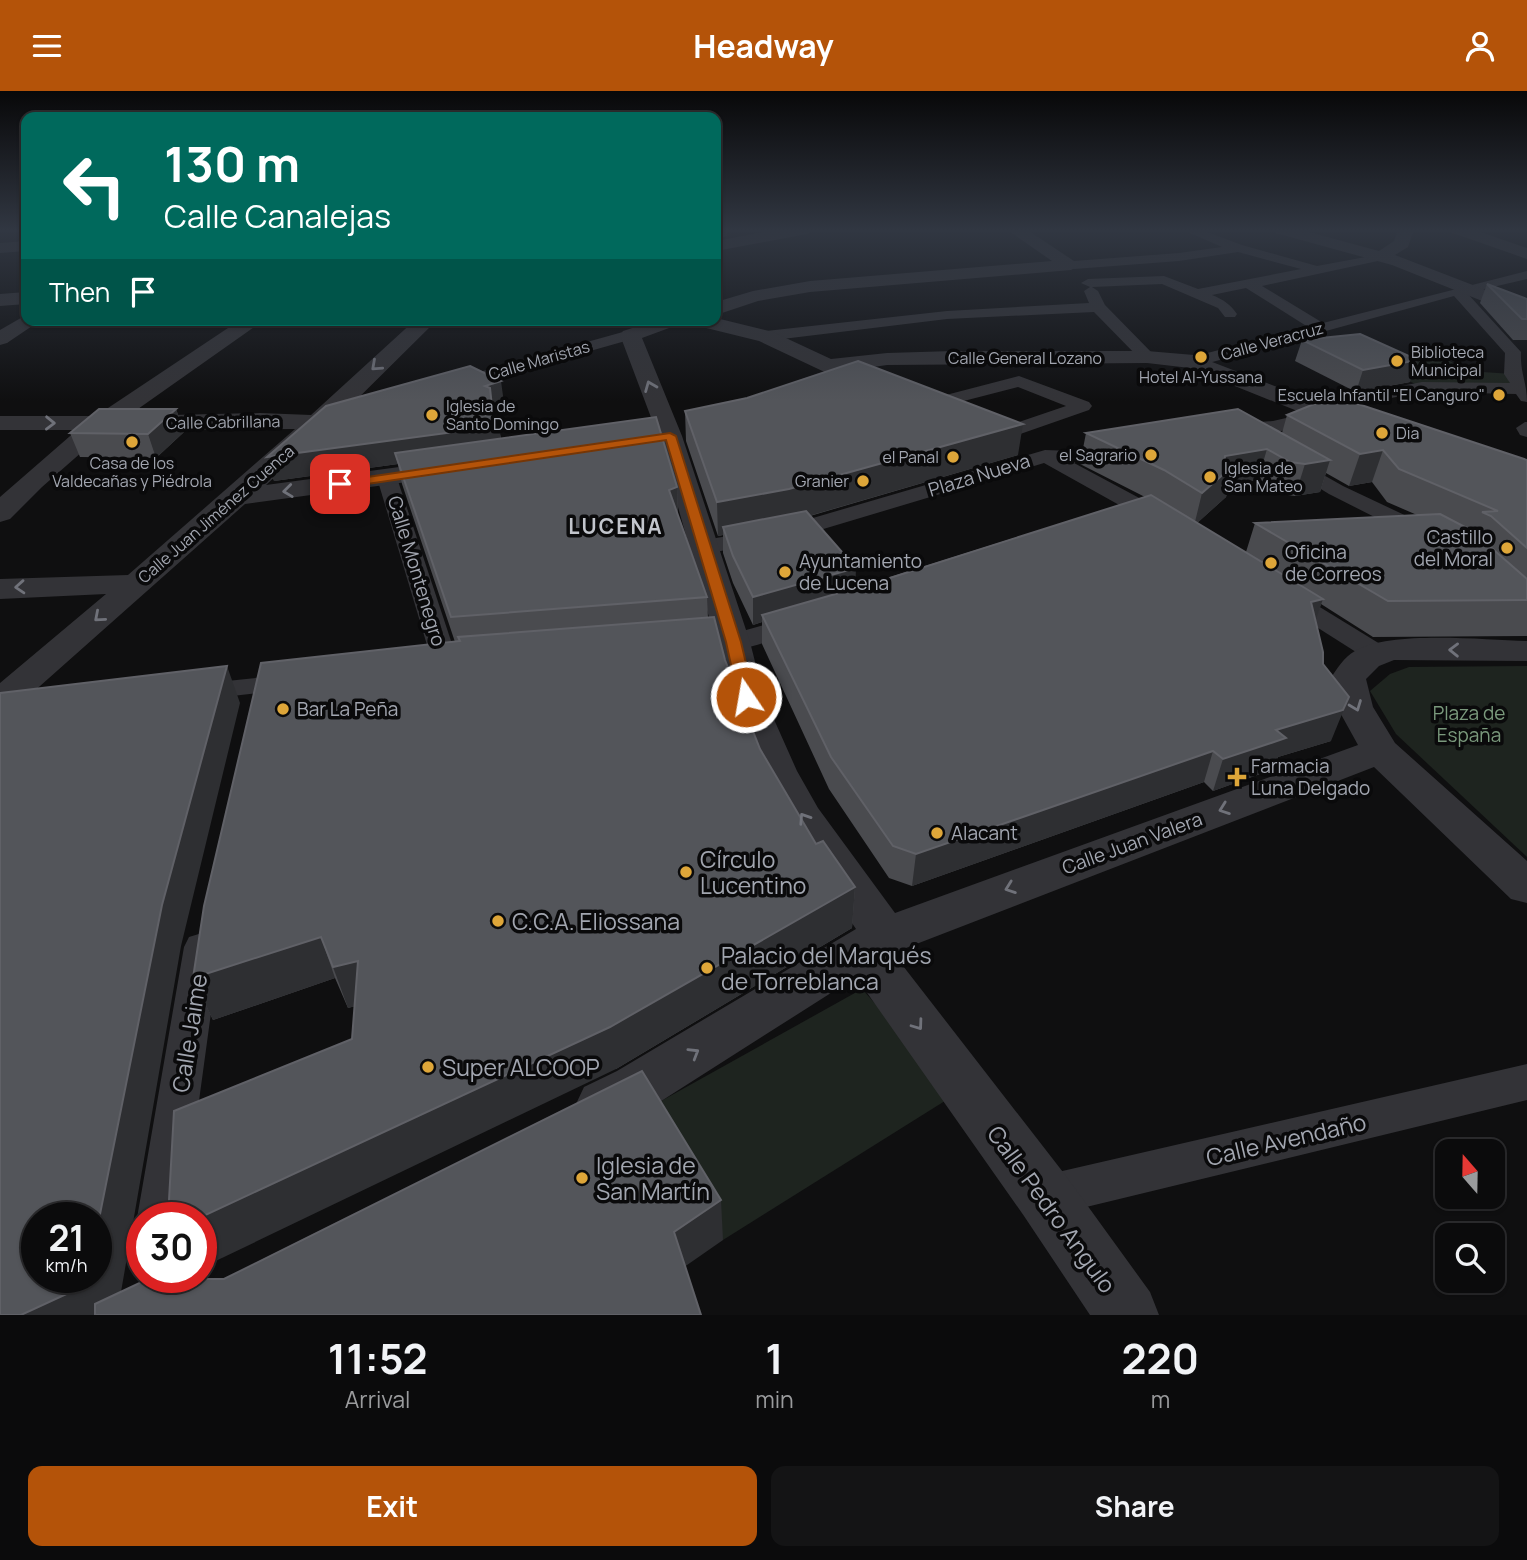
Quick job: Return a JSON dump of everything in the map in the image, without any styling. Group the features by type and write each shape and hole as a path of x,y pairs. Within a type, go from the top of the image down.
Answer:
{"street":[{"path":"721,306 734,300 773,291 820,286"},
{"path":"1089,286 1098,307 1147,357"},
{"path":"1180,286 1223,305 1230,314"},
{"path":"1197,293 1238,286"},
{"path":"1253,286 1321,328"},
{"path":"1456,286 1527,313"},
{"name":"Calle Veracruz","path":"1194,362 1481,286"},
{"path":"1465,290 1513,352 1512,374 1525,392"},
{"path":"0,300 21,298"},
{"path":"766,336 947,315 1098,307"},
{"path":"0,339 21,326"},
{"path":"0,513 32,481 100,423 245,326"},
{"name":"Calle Juan Jiménez Cuenca","path":"0,702 237,497 420,326"},
{"name":"Calle Maristas","path":"430,392 659,326"},
{"path":"721,326 766,336 817,363 830,366 863,382"},
{"name":"Calle Pedro Angulo","path":"630,335 705,547 746,697 776,771 874,943 976,1103 1045,1196 1127,1315"},
{"name":"Calle General Lozano","path":"830,366 902,359 1147,357 1194,362 1374,433"},
{"path":"925,406 1019,381 1083,406 991,433 1045,456 1074,457 1140,446"},
{"path":"831,389 863,382"},
{"path":"1445,545 1226,431 1273,427 1324,415 1317,407 1422,387 1525,392"},
{"path":"902,398 949,416"},
{"path":"319,423 351,415"},
{"name":"Calle Cabrillana","path":"0,422 260,420 319,423"},
{"name":"Plaza Nueva","path":"705,547 792,531 1045,456 1147,510 1186,534"},
{"path":"237,497 482,464"},
{"name":"Calle Montenegro","path":"387,478 433,666 474,663"},
{"path":"1122,519 1147,510"},
{"path":"0,589 52,585 137,584"},
{"path":"1268,586 1376,653"},
{"path":"692,645 733,642 824,616"},
{"path":"1527,651 1394,650 1376,653 1357,663 1349,679 1355,706 1380,751 1527,887"},
{"path":"178,694 314,680"},
{"path":"252,724 261,685"},
{"path":"0,713 27,710"},
{"name":"Calle Juan Valera","path":"554,1129 636,1088 874,943 1380,751"},
{"name":"Calle Jaime","path":"163,1202 208,921"},
{"name":"Calle Avendaño","path":"1045,1196 1527,1081"}],"green space":[{"path":"1442,357 1468,371 1512,374 1521,389 1422,387 1374,365"},
{"name":"Plaza de España","path":"1527,666 1527,857 1396,734 1370,691 1390,674 1409,667"},
{"path":"862,989 956,1094 723,1240 645,1110"}],"building":[{"path":"1489,286 1527,299 1527,319 1522,319"},
{"path":"1360,334 1418,360 1363,370 1302,340"},
{"path":"858,361 1023,424 789,489 717,502 685,411 747,398"},
{"path":"470,366 501,381 485,386 490,388 493,416 499,426 267,457 326,406"},
{"path":"1334,396 1527,460 1527,548 1491,516 1482,512 1498,511 1399,469 1383,450 1360,454 1287,415"},
{"path":"99,409 176,409 148,434 70,433"},
{"path":"1238,409 1330,460 1305,464 1290,462 1267,449 1225,456 1224,468 1235,464 1202,493 1164,470 1086,433"},
{"path":"656,417 677,487 669,490 707,597 451,617 395,453"},
{"path":"1151,495 1323,599 1311,602 1323,652 1323,664 1349,697 1343,710 1276,730 1286,738 1223,759 1213,751 916,854 893,846 831,757 762,615 874,583"},
{"path":"806,511 856,568 753,597 733,556 723,527"},
{"path":"1440,514 1471,530 1527,579 1527,600 1388,601 1255,523"},
{"path":"714,617 725,660 760,749 816,844 823,841 855,887 610,1027 217,1210 217,1202 169,1202 174,1111 352,1039 358,961 333,967 321,937 193,978 204,906 261,663 460,641 458,637"},
{"path":"227,666 162,905 102,1202 21,1202 21,1293 69,1293 21,1315 0,1315 0,693"},
{"name":"Iglesia de San Martín","path":"642,1071 721,1200 674,1232 701,1315 95,1315 95,1304 126,1289 126,1293 217,1293 217,1279 224,1279"}],"place":[{"name":"Hotel Al-Yussana","path":"1201,357"},
{"name":"Biblioteca Municipal","path":"1397,361"},
{"name":"Escuela Infantil \"El Canguro\"","path":"1499,395"},
{"name":"Iglesia de Santo Domingo","path":"432,415"},
{"name":"Dia","path":"1382,433"},
{"name":"Casa de los Valdecañas y Piédrola","path":"132,442"},
{"name":"el Sagrario","path":"1151,455"},
{"name":"el Panal","path":"953,457"},
{"name":"Iglesia de San Mateo","path":"1210,477"},
{"name":"Granier","path":"863,481"},
{"name":"Castillo del Moral","path":"1507,548"},
{"name":"Oficina de Correos","path":"1271,563"},
{"name":"Ayuntamiento de Lucena","path":"785,572"},
{"name":"Bar La Peña","path":"283,709"},
{"name":"Farmacia Luna Delgado","path":"1237,777"},
{"name":"Alacant","path":"937,833"},
{"name":"Círculo Lucentino","path":"686,872"},
{"name":"C.C.A. Eliossana","path":"498,921"},
{"name":"Palacio del Marqués de Torreblanca","path":"707,968"},
{"name":"Super ALCOOP","path":"428,1067"},
{"name":"Iglesia de San Martín","path":"582,1178"}],"district":[{"name":"LUCENA","path":"616,526"}],"route":[{"path":"340,484 670,436 733,642 746,697"}]}
